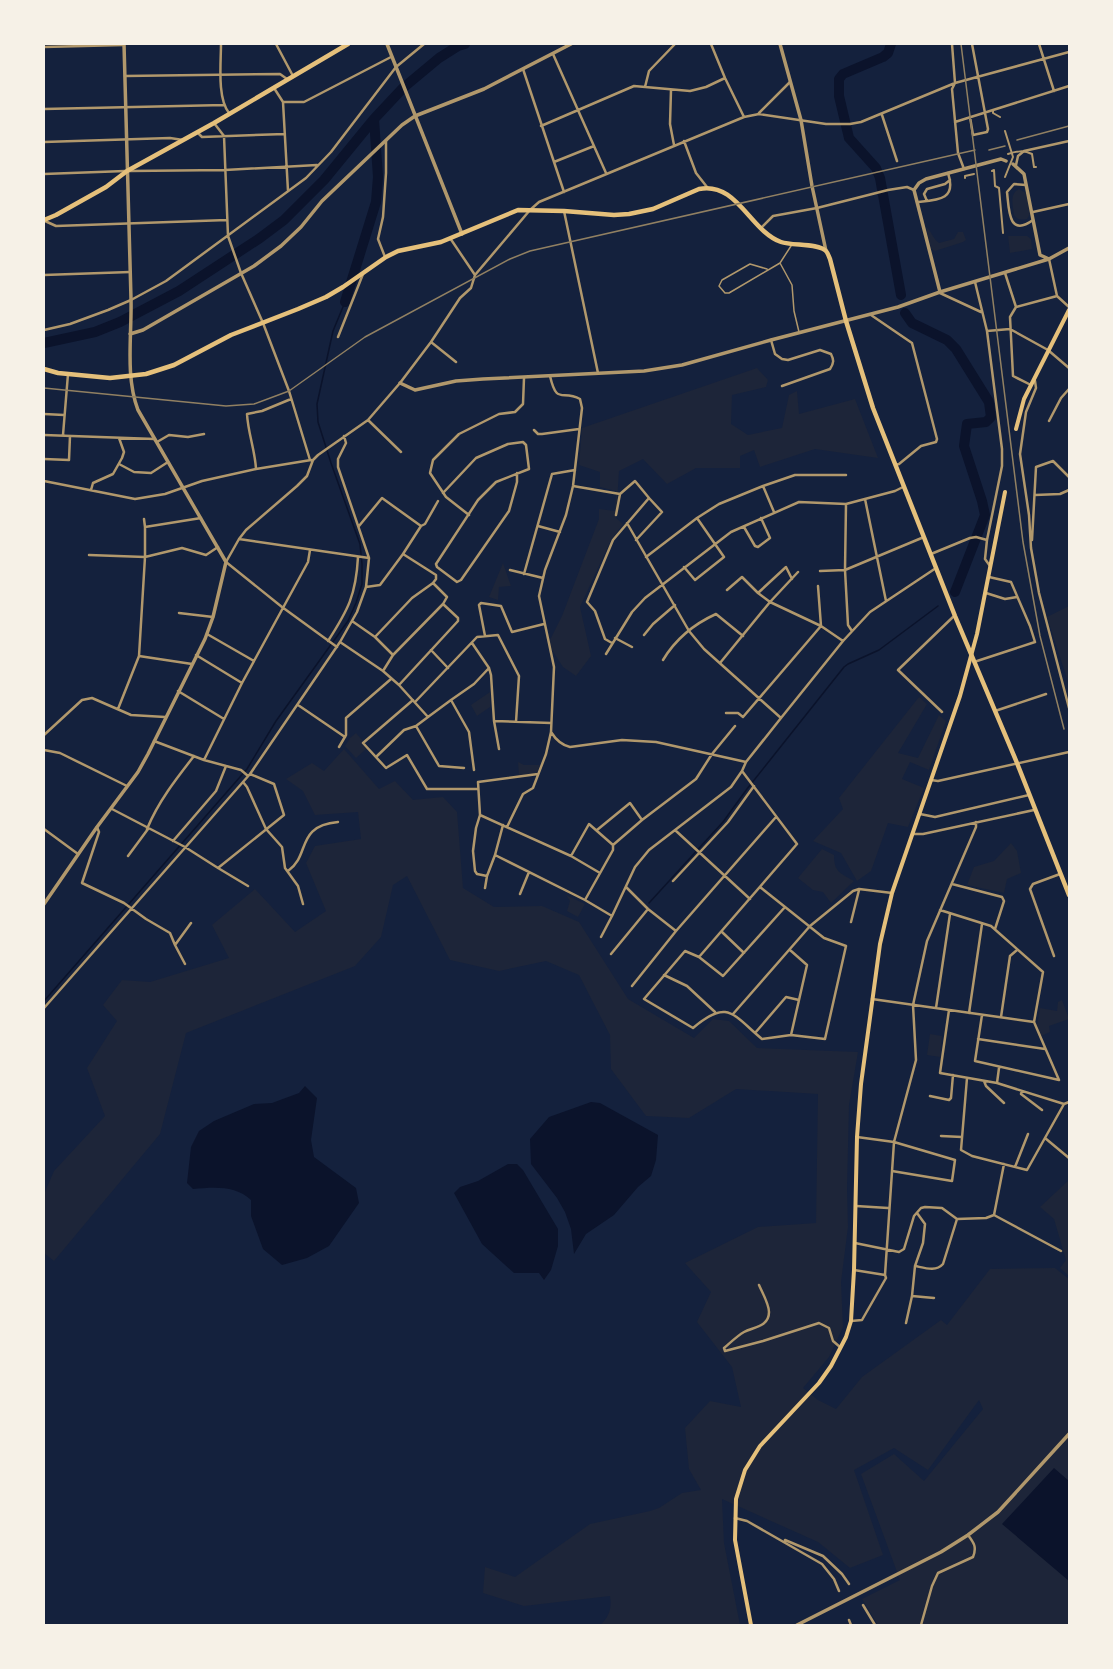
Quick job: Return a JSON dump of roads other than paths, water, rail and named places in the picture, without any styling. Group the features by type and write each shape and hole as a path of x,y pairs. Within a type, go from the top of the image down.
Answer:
{"highway":[{"path":"44,220 56,215 106,187 127,171 214,123 348,44"},
{"path":"44,369 68,374 110,378 146,374 174,364 231,335 298,310 344,287 362,273 398,251 424,246 462,234 518,210 564,211 614,215 629,214 653,209 699,188 707,187 728,195 739,204 766,235 792,245 818,247 826,251 832,266 846,321 873,408 955,616 1017,763 1028,795 1060,873 1067,885 1069,895"}],"main road":[{"path":"1016,429 1021,407 1034,378 1069,310"},
{"path":"751,1625 735,1540 736,1499 744,1470 760,1446 819,1383 831,1366 841,1347 851,1321 855,1244 857,1137 861,1084 871,999 880,944 892,893 960,696 977,634 1005,492"}],"street":[{"path":"44,47 124,44 131,300 131,376 135,400 156,441 226,562 282,607 336,646"},
{"path":"221,44 222,91 224,105 229,114"},
{"path":"276,44 293,76"},
{"path":"387,44 462,234"},
{"path":"44,330 70,324 131,300 166,281 306,178 331,152 396,68 424,44"},
{"path":"130,334 143,330 241,273 281,246 301,227 322,201 384,142 415,116 484,89 571,44"},
{"path":"645,87 649,71 675,44"},
{"path":"711,44 725,78 744,117"},
{"path":"780,44 801,120 826,251"},
{"path":"952,44 955,83 952,89 955,122 958,153 964,169"},
{"path":"970,117 973,135 987,132 988,129 972,44"},
{"path":"1039,44 1054,91"},
{"path":"44,481 135,499 165,494 202,480 312,460 368,420 400,383 431,342 460,298 471,288 475,275 530,210 539,202 744,117 759,114 842,124 861,122 882,115 955,83 1069,52"},
{"path":"553,54 606,173"},
{"path":"283,102 304,102 391,57"},
{"path":"522,69 564,192"},
{"path":"125,76 280,74 287,79"},
{"path":"541,126 634,86 690,91 706,87 725,78"},
{"path":"759,114 790,82"},
{"path":"955,122 1069,86"},
{"path":"274,87 283,102 288,191"},
{"path":"671,90 670,124 674,145"},
{"path":"44,109 224,105"},
{"path":"993,110 994,113 1000,117"},
{"path":"882,115 897,161"},
{"path":"44,904 97,827 112,809 138,772 207,634 213,617 226,562 239,539 246,530 307,476 312,460 263,323 241,273 229,240 224,136 214,123"},
{"path":"1004,177 1013,157 1005,130"},
{"path":"197,132 202,137 285,134"},
{"path":"44,142 170,138 183,140"},
{"path":"684,141 696,173 707,187"},
{"path":"1049,259 1040,255 1033,212 1024,174 1014,164 1018,156 1024,151 1069,141"},
{"path":"384,142 386,173 383,217 378,238 386,257"},
{"path":"554,162 594,146"},
{"path":"1008,154 1021,151 1032,154 1034,167"},
{"path":"940,292 914,190 919,183 926,179 1001,159 1006,161"},
{"path":"44,174 225,170 317,165"},
{"path":"992,171 994,170 995,186 999,187 1003,233"},
{"path":"917,202 947,196 951,191 948,174"},
{"path":"965,178 965,176 974,174"},
{"path":"927,201 924,194 926,189 946,184 950,180"},
{"path":"1027,185 1014,184 1007,192 1009,217 1011,221 1021,226 1034,220"},
{"path":"760,229 774,216 817,208 888,190 906,187 914,190"},
{"path":"1033,212 1069,204"},
{"path":"564,211 598,374"},
{"path":"44,220 56,226 227,220"},
{"path":"450,238 475,275"},
{"path":"400,383 415,390 456,381 650,371 682,365 799,332 898,307 940,292 1049,259 1069,248"},
{"path":"1049,259 1057,296 1069,307"},
{"path":"44,275 130,272"},
{"path":"338,337 362,273"},
{"path":"1005,273 1016,307"},
{"path":"975,282 987,331 1002,449 1002,466 987,540 985,559 990,567"},
{"path":"940,292 982,312"},
{"path":"1031,385 1013,376 1010,317 1016,307 1057,296"},
{"path":"871,314 912,343 937,439 936,442 920,446 899,464 895,465"},
{"path":"987,331 1010,329 1048,350 1069,368"},
{"path":"771,340 775,354 782,359 788,360 820,350 831,354 834,360 830,369 782,386"},
{"path":"431,342 456,362"},
{"path":"63,435 68,374"},
{"path":"507,827 523,794 533,788 546,754 551,732 554,667 538,596 566,515 573,486 582,408 580,399 575,396 561,396 556,393 550,376"},
{"path":"470,515 443,493 430,473 433,460 458,434 499,414 515,412 523,404 524,378"},
{"path":"1034,378 1036,388 1026,412 1020,454 1029,515 1032,548 1043,611 1069,708"},
{"path":"1049,421 1061,398 1069,389"},
{"path":"256,469 255,455 248,430 247,414 262,411 291,399"},
{"path":"44,414 64,415"},
{"path":"368,420 401,452"},
{"path":"534,430 538,434 542,434 579,429"},
{"path":"44,435 156,441 169,435 188,437 204,434"},
{"path":"44,459 69,460 70,436"},
{"path":"44,1008 130,908 243,782 298,705 340,642 357,612 366,587 367,558 359,526 338,467 338,459 346,443 344,436"},
{"path":"91,490 93,484 113,474 119,464 124,452 119,438"},
{"path":"443,493 476,458 508,444 523,442 526,445 529,469 517,473 496,482 478,500 470,515 436,564 437,567 457,582 461,580 509,511 517,482 517,473"},
{"path":"119,464 134,472 151,473 168,462"},
{"path":"1032,548 1036,467 1053,462 1069,477"},
{"path":"524,574 552,474 575,470"},
{"path":"646,557 697,518 719,504 795,475 846,475"},
{"path":"616,515 620,494 635,481 648,498 662,512 636,540"},
{"path":"573,486 620,494"},
{"path":"763,486 774,512"},
{"path":"606,654 632,612 645,598 662,583 732,532 799,502 846,504 895,492 904,487"},
{"path":"1035,495 1060,494 1069,490"},
{"path":"359,526 382,498 421,526"},
{"path":"612,643 605,639 595,611 587,602 613,540 648,498"},
{"path":"866,500 886,601"},
{"path":"366,587 380,585 404,554 421,526 425,524 438,501"},
{"path":"846,504 845,570 848,625 852,632"},
{"path":"1029,515 1034,517"},
{"path":"145,527 201,518"},
{"path":"684,567 695,580 724,557 697,518"},
{"path":"744,527 755,546 758,547 770,538 761,518"},
{"path":"118,709 139,656 145,556 144,519"},
{"path":"627,523 689,631 704,649 780,718"},
{"path":"538,526 560,532"},
{"path":"820,571 845,570 924,537"},
{"path":"931,554 970,538 976,537 987,540"},
{"path":"239,539 367,558"},
{"path":"89,556 145,556 182,548 206,555 218,547"},
{"path":"204,760 242,683 282,607 308,562 310,550"},
{"path":"375,637 412,598 436,580 436,575 404,554"},
{"path":"329,641 344,616 353,594 359,557"},
{"path":"758,593 786,567 792,579"},
{"path":"601,937 636,867 649,850 731,787 742,771 746,762 780,718 843,641 870,612 937,568"},
{"path":"510,570 543,578"},
{"path":"720,663 770,602 798,572"},
{"path":"974,662 1035,642 1022,604 1017,597 1011,582 988,576"},
{"path":"727,590 742,577 758,593 770,602 821,626 843,641"},
{"path":"383,671 393,655 443,604 447,597 433,583"},
{"path":"726,713 738,713 743,717 821,626 818,586"},
{"path":"986,593 1005,599 1017,597"},
{"path":"485,636 480,616 480,603 501,606 512,632 544,624"},
{"path":"399,685 458,621 458,618 443,604"},
{"path":"644,635 653,624 675,605"},
{"path":"179,614 213,617"},
{"path":"663,660 671,647 689,631 716,614 742,636"},
{"path":"942,712 898,670 955,616"},
{"path":"352,621 375,637 393,655"},
{"path":"207,634 254,661"},
{"path":"478,789 427,789 407,755 386,768 363,743 414,701 477,637 498,635 519,676 516,722"},
{"path":"616,638 632,648"},
{"path":"340,642 383,671 399,685 428,717"},
{"path":"472,643 489,668 491,675 494,721 499,749"},
{"path":"431,650 448,668"},
{"path":"196,655 242,683"},
{"path":"139,656 192,664"},
{"path":"376,757 404,730 416,726 474,684 489,668"},
{"path":"339,747 345,737 346,718 391,679"},
{"path":"178,691 224,719"},
{"path":"995,711 1046,694"},
{"path":"44,735 82,700 92,698 131,715 165,717"},
{"path":"451,700 469,732 474,770"},
{"path":"298,705 345,737"},
{"path":"494,721 551,723"},
{"path":"416,726 439,766 464,768"},
{"path":"585,900 613,850 613,845 642,820 696,779 712,754 735,726"},
{"path":"551,732 556,740 564,746 570,747 622,740 656,742 746,762"},
{"path":"154,741 204,760 242,771 248,775 274,784 284,815 218,868"},
{"path":"44,750 60,753 128,787"},
{"path":"930,780 938,782 1069,752"},
{"path":"128,856 147,829 154,813 186,765 194,756"},
{"path":"173,841 216,791 226,766"},
{"path":"699,957 797,844 742,771"},
{"path":"487,876 477,874 475,871 473,851 476,828 480,815 478,782 538,774"},
{"path":"243,782 248,787 266,829 282,847 285,868 298,886 303,904"},
{"path":"674,881 698,851 728,822 753,785"},
{"path":"919,814 935,817 1028,795"},
{"path":"597,830 630,803 642,820"},
{"path":"112,809 147,829 184,847 248,886"},
{"path":"912,834 924,834 1034,810"},
{"path":"480,815 571,856 600,873"},
{"path":"632,986 676,931 776,817"},
{"path":"288,871 294,867 308,836 317,827 327,823 338,822"},
{"path":"851,1321 862,1320 886,1278 888,1208 894,1142 916,1065 913,1005 927,941 976,827 976,822"},
{"path":"571,856 589,824 613,845"},
{"path":"485,888 487,876 495,855 503,825"},
{"path":"97,827 99,832 82,883 126,904 170,933 185,964"},
{"path":"44,829 78,854"},
{"path":"675,830 724,877 750,899"},
{"path":"495,855 585,900 612,916"},
{"path":"520,894 529,872"},
{"path":"1054,956 1030,889 1032,884 1060,873"},
{"path":"952,884 1002,897 1004,901 995,930"},
{"path":"626,887 648,909 676,931"},
{"path":"760,887 824,938 846,946 825,1039 792,1035 762,1040 733,1014 722,1011 706,1016 693,1028 644,999 685,951 699,957 723,976 784,907"},
{"path":"733,1014 810,926 853,891 859,889 892,893"},
{"path":"851,922 859,889"},
{"path":"611,954 648,909"},
{"path":"940,910 991,926 1043,972 1034,1022 1059,1080 999,1068 974,1061 982,1015"},
{"path":"936,1008 950,914"},
{"path":"175,945 192,923"},
{"path":"969,1012 982,924"},
{"path":"722,932 744,953"},
{"path":"790,950 807,965 792,1035"},
{"path":"1001,1017 1010,956 1017,950"},
{"path":"664,975 687,986 715,1012"},
{"path":"755,1033 786,997 800,1000"},
{"path":"871,999 1034,1022"},
{"path":"949,1010 940,1073 984,1081 1064,1104 1069,1102"},
{"path":"978,1039 1045,1049"},
{"path":"996,1084 999,1068"},
{"path":"930,1096 949,1100 951,1098 953,1075"},
{"path":"967,1078 961,1150 972,1156 1027,1170 1064,1104"},
{"path":"984,1081 986,1086 1004,1103"},
{"path":"1022,1091 1021,1094 1042,1110"},
{"path":"1015,1167 1028,1134"},
{"path":"941,1136 962,1137"},
{"path":"857,1137 894,1142 955,1160 952,1181 892,1171"},
{"path":"1045,1138 1069,1158"},
{"path":"994,1214 1004,1164"},
{"path":"856,1206 888,1208"},
{"path":"855,1244 887,1248 900,1252 904,1249 914,1216 921,1208 925,1207 942,1208 957,1218 986,1218 994,1214"},
{"path":"906,1323 912,1296 916,1266 923,1243 925,1224 917,1212"},
{"path":"994,1214 1061,1251"},
{"path":"916,1266 935,1269 940,1268 944,1264 957,1218"},
{"path":"854,1270 885,1276"},
{"path":"759,1285 769,1311 767,1320 761,1326 745,1331 724,1348 725,1351 763,1341 818,1323 829,1328 833,1341 841,1347"},
{"path":"912,1296 934,1298"},
{"path":"797,1625 941,1552 968,1535 998,1512 1069,1434"},
{"path":"735,1518 823,1556 842,1574 849,1584"},
{"path":"921,1625 932,1586 938,1573 973,1557 976,1550 974,1543 968,1535"},
{"path":"777,1537 822,1564 834,1579 839,1591"},
{"path":"863,1605 875,1625"},
{"path":"849,1620 851,1625"}],"lane":[{"path":"767,269 750,264 722,280 719,286 725,293 729,293 767,269 780,263 792,245"},
{"path":"780,263 792,285 794,310 799,332"}],"waterway":[{"path":"44,343 95,332 120,322 179,291 260,238 284,220 324,180 374,119 403,88 439,58 458,46 465,44"},
{"path":"891,44 888,53 883,57 843,74 839,79 839,96 849,138 876,168 880,178 901,295"},
{"path":"345,302 376,202 378,177 374,119"},
{"path":"44,1001 247,769 276,721 348,621 356,603 362,584 360,544 318,422 317,404 333,331 345,302"},
{"path":"905,313 912,323 947,340 956,349 989,402 991,417 986,422 967,424 964,446 982,501 985,515 955,592"},
{"path":"649,903 723,822 747,789 844,667 879,650 938,606"}],"railway":[{"path":"961,44 1023,542 1040,636 1064,729"},
{"path":"1017,140 1069,126"},
{"path":"989,150 1005,146"},
{"path":"44,388 226,406 254,404 289,391 365,337 510,259 530,251 975,150"}]}
